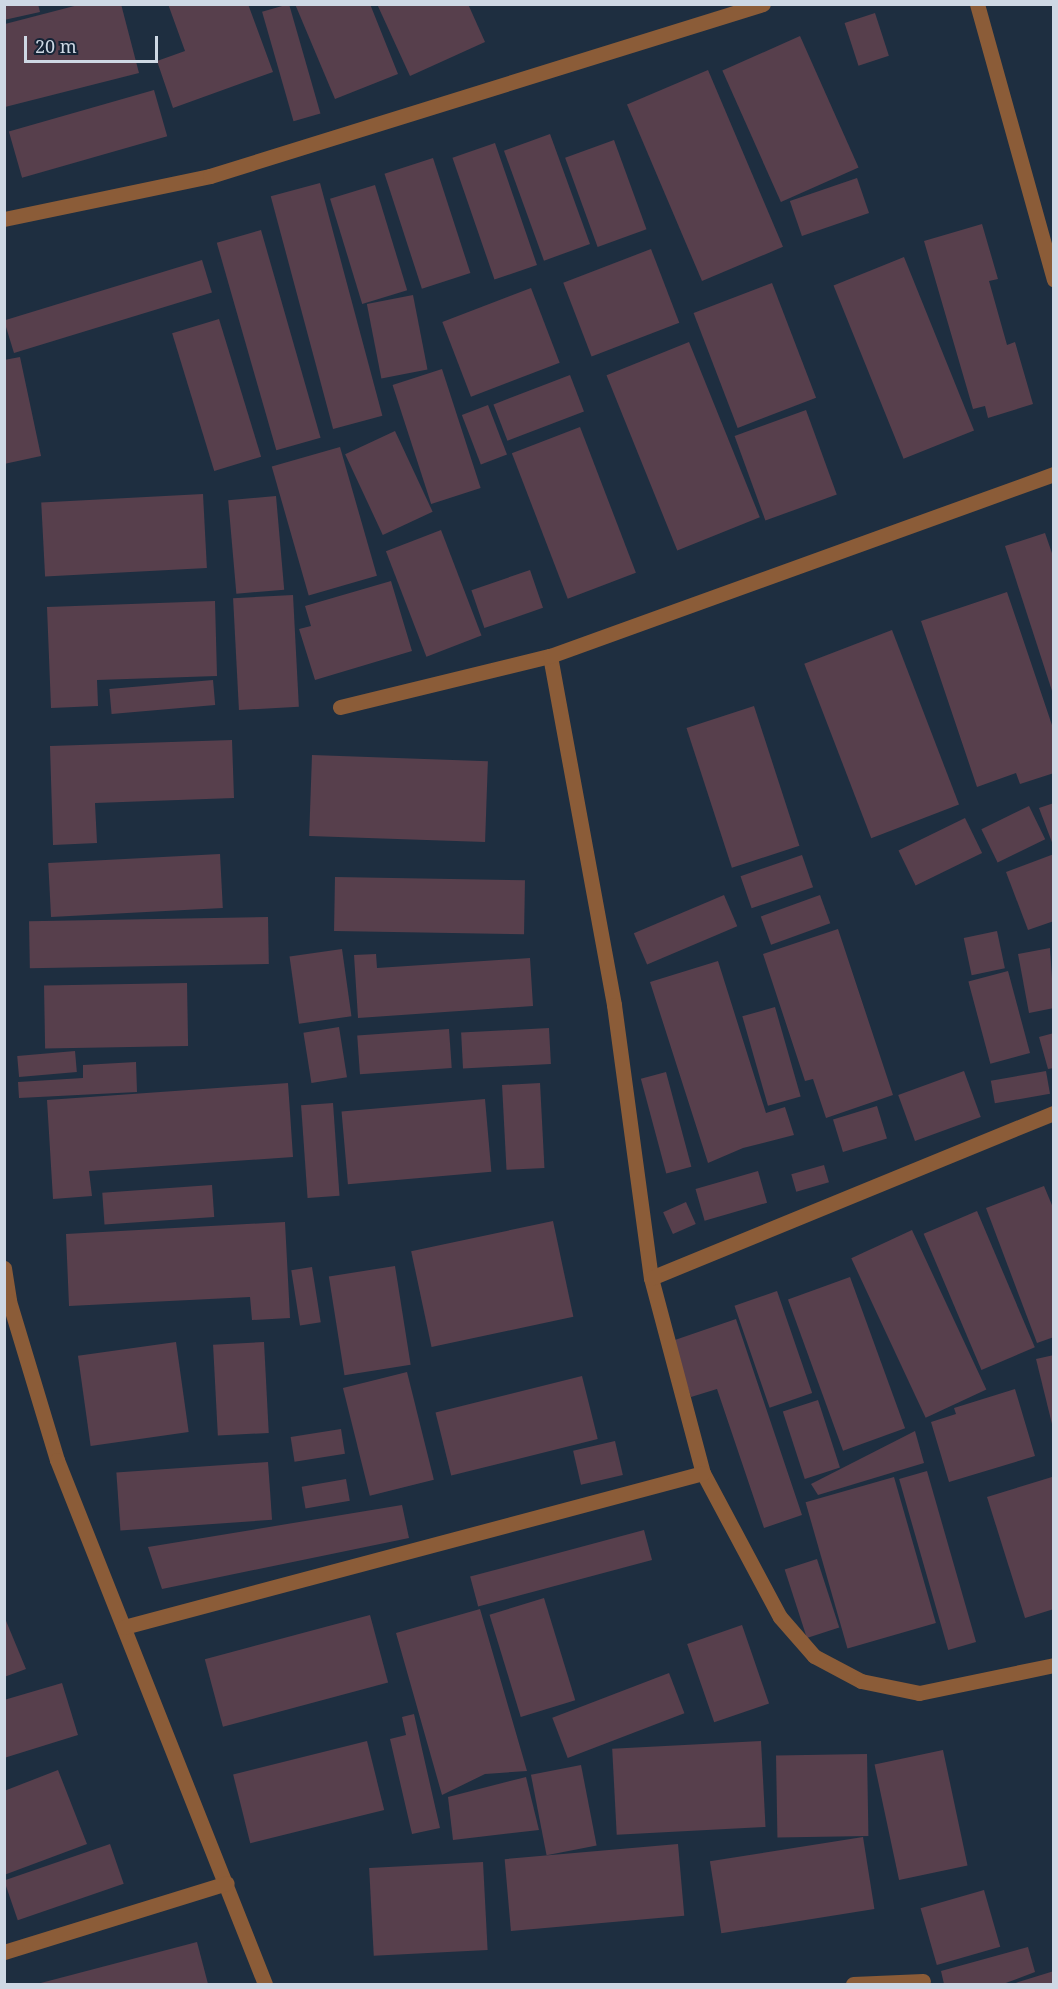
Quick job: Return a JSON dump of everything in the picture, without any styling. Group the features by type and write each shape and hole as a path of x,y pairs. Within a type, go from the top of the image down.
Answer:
{"street":[{"path":"4,219 210,176 763,4"},
{"path":"977,4 1053,279"},
{"path":"340,707 550,656 1053,474"},
{"path":"550,656 614,1005 651,1278 703,1473 780,1617 814,1656 861,1681 919,1693 1053,1665"},
{"path":"651,1278 1053,1113"},
{"path":"4,1268 9,1301 57,1460 265,1984"},
{"path":"124,1627 703,1473"},
{"path":"4,1952 227,1884"},
{"path":"853,1984 923,1982"}],"building":[{"path":"4,4 38,4 40,12 4,20"},
{"path":"82,4 121,4 139,73 5,107 5,24"},
{"path":"168,4 248,4 273,72 173,108 157,61 185,51"},
{"path":"289,4 320,114 294,121 262,12"},
{"path":"295,4 370,4 398,74 335,99"},
{"path":"377,4 468,4 485,42 410,76"},
{"path":"875,13 889,56 858,66 845,23"},
{"path":"800,36 859,168 781,202 722,71"},
{"path":"708,70 783,247 702,281 627,104"},
{"path":"154,90 167,136 22,178 9,132"},
{"path":"550,134 590,244 544,261 504,151"},
{"path":"614,140 646,229 598,247 565,158"},
{"path":"495,143 537,265 494,280 452,158"},
{"path":"433,158 470,273 422,289 384,174"},
{"path":"857,178 869,213 802,236 790,201"},
{"path":"320,183 382,416 333,429 271,196"},
{"path":"375,185 407,290 362,304 330,199"},
{"path":"982,224 998,279 989,281 1007,345 1015,342 1033,404 988,418 985,406 973,409 924,241"},
{"path":"261,230 321,438 276,450 217,243"},
{"path":"651,249 679,323 592,356 563,283"},
{"path":"904,257 974,430 904,459 834,285"},
{"path":"202,260 212,293 14,353 4,321"},
{"path":"772,283 816,398 738,428 694,313"},
{"path":"531,288 560,363 471,397 442,322"},
{"path":"413,295 428,370 381,379 367,304"},
{"path":"219,319 261,457 214,471 172,333"},
{"path":"689,342 760,517 677,551 606,375"},
{"path":"20,357 41,456 4,464 4,360"},
{"path":"442,369 481,488 431,504 393,385"},
{"path":"570,375 584,411 507,441 493,404"},
{"path":"488,405 507,454 481,465 462,415"},
{"path":"806,410 837,495 765,521 735,436"},
{"path":"580,427 636,573 568,599 512,453"},
{"path":"395,431 433,512 383,535 345,454"},
{"path":"340,447 377,576 309,595 272,467"},
{"path":"203,494 207,568 45,576 41,502"},
{"path":"276,496 284,590 236,594 228,500"},
{"path":"441,530 481,635 426,657 386,551"},
{"path":"1045,533 1054,559 1053,694 1005,546"},
{"path":"530,570 543,608 484,628 471,590"},
{"path":"391,581 412,651 315,680 299,629 311,626 305,606"},
{"path":"1007,592 1054,731 1054,773 1020,784 1016,773 977,787 921,621"},
{"path":"293,595 299,707 239,710 233,598"},
{"path":"215,601 217,676 97,680 98,706 51,708 47,607"},
{"path":"892,630 959,805 871,838 804,664"},
{"path":"213,680 215,705 112,714 109,689"},
{"path":"754,706 799,846 732,868 686,728"},
{"path":"232,740 234,798 95,803 97,843 53,845 50,746"},
{"path":"312,755 488,761 485,842 309,836"},
{"path":"1054,803 1054,845 1053,845 1039,808"},
{"path":"1029,806 1045,839 998,862 981,829"},
{"path":"965,818 982,853 916,885 898,850"},
{"path":"220,854 223,908 51,917 48,863"},
{"path":"1054,854 1054,921 1028,930 1006,872"},
{"path":"802,855 813,887 752,908 741,876"},
{"path":"335,877 525,880 524,934 334,931"},
{"path":"724,895 737,926 647,965 634,933"},
{"path":"820,895 830,923 771,945 761,917"},
{"path":"268,917 269,964 30,968 29,921"},
{"path":"838,929 893,1095 826,1118 813,1079 805,1081 763,954"},
{"path":"997,931 1005,968 972,975 964,938"},
{"path":"1050,948 1054,1008 1029,1013 1018,954"},
{"path":"342,949 351,1016 299,1024 290,956"},
{"path":"376,954 377,968 530,958 533,1006 358,1018 354,955"},
{"path":"718,961 766,1113 785,1107 794,1135 743,1148 708,1163 650,982"},
{"path":"1008,971 1030,1053 990,1064 968,982"},
{"path":"187,983 188,1046 45,1048 44,985"},
{"path":"775,1007 801,1096 768,1106 742,1016"},
{"path":"339,1027 347,1077 311,1083 303,1033"},
{"path":"549,1028 551,1064 463,1069 461,1033"},
{"path":"449,1029 452,1068 360,1074 357,1035"},
{"path":"1054,1033 1054,1068 1048,1069 1039,1037"},
{"path":"75,1051 77,1072 19,1077 17,1056"},
{"path":"136,1062 137,1092 19,1098 18,1082 83,1078 83,1065"},
{"path":"964,1071 981,1117 915,1141 898,1095"},
{"path":"1046,1071 1050,1094 995,1103 991,1081"},
{"path":"666,1072 691,1167 666,1173 641,1079"},
{"path":"288,1083 293,1157 89,1171 92,1196 53,1199 47,1100"},
{"path":"540,1083 544,1168 507,1170 502,1085"},
{"path":"485,1099 491,1172 348,1184 342,1112"},
{"path":"333,1103 339,1196 308,1198 301,1105"},
{"path":"877,1106 887,1139 843,1152 833,1119"},
{"path":"824,1165 829,1182 796,1192 791,1174"},
{"path":"758,1171 767,1203 705,1221 696,1189"},
{"path":"212,1185 214,1217 105,1225 102,1193"},
{"path":"1044,1186 1054,1210 1054,1337 1037,1343 986,1208"},
{"path":"686,1202 696,1224 673,1234 663,1212"},
{"path":"977,1211 1035,1347 981,1370 924,1234"},
{"path":"553,1221 573,1317 432,1347 411,1251"},
{"path":"285,1222 290,1318 252,1320 250,1297 69,1306 66,1234"},
{"path":"912,1230 986,1390 926,1418 851,1258"},
{"path":"395,1266 411,1365 344,1375 329,1276"},
{"path":"312,1267 321,1322 300,1326 291,1270"},
{"path":"850,1277 905,1428 843,1451 788,1300"},
{"path":"777,1291 812,1393 770,1408 734,1306"},
{"path":"736,1319 802,1515 764,1528 717,1389 691,1397 672,1341"},
{"path":"176,1342 189,1432 91,1446 78,1356"},
{"path":"264,1342 269,1433 218,1436 213,1345"},
{"path":"1054,1355 1054,1428 1053,1428 1036,1359"},
{"path":"407,1372 434,1480 370,1496 343,1388"},
{"path":"582,1376 598,1439 451,1476 435,1413"},
{"path":"1015,1389 1035,1456 949,1482 931,1422 956,1414 954,1408"},
{"path":"818,1400 840,1468 805,1479 783,1411"},
{"path":"341,1429 345,1454 295,1462 291,1437"},
{"path":"915,1431 924,1463 818,1495 811,1484"},
{"path":"615,1441 623,1475 581,1485 573,1451"},
{"path":"268,1462 272,1520 120,1530 116,1473"},
{"path":"927,1471 976,1642 948,1650 899,1479"},
{"path":"894,1477 936,1623 847,1648 806,1502"},
{"path":"1052,1477 1054,1609 1025,1618 987,1497"},
{"path":"346,1479 350,1501 306,1508 302,1487"},
{"path":"402,1505 409,1538 162,1589 148,1547"},
{"path":"644,1530 652,1560 478,1607 470,1577"},
{"path":"817,1559 839,1627 807,1638 785,1570"},
{"path":"544,1598 575,1700 521,1717 489,1615"},
{"path":"480,1609 527,1771 485,1774 442,1795 396,1633"},
{"path":"370,1615 388,1683 223,1727 205,1659"},
{"path":"4,1616 26,1669 4,1677"},
{"path":"742,1625 769,1703 714,1722 687,1644"},
{"path":"669,1673 684,1713 568,1758 552,1718"},
{"path":"62,1683 78,1735 4,1758 4,1700"},
{"path":"414,1714 440,1828 412,1834 390,1739 406,1735 402,1717"},
{"path":"367,1741 384,1810 250,1843 233,1774"},
{"path":"761,1741 766,1827 617,1835 612,1749"},
{"path":"943,1750 968,1865 899,1880 875,1765"},
{"path":"867,1754 868,1836 777,1838 776,1756"},
{"path":"581,1765 597,1845 547,1855 531,1775"},
{"path":"58,1770 87,1844 4,1875 4,1791"},
{"path":"526,1777 539,1830 453,1840 448,1797"},
{"path":"863,1837 874,1909 721,1933 710,1861"},
{"path":"110,1844 124,1884 18,1920 4,1880"},
{"path":"678,1844 684,1916 511,1931 505,1859"},
{"path":"483,1862 488,1950 374,1956 369,1868"},
{"path":"984,1890 1000,1947 937,1965 921,1908"},
{"path":"197,1942 208,1984 37,1984"},
{"path":"1028,1947 1035,1972 1003,1984 944,1984 941,1971"},
{"path":"1054,1971 1054,1984 1012,1984"}]}
